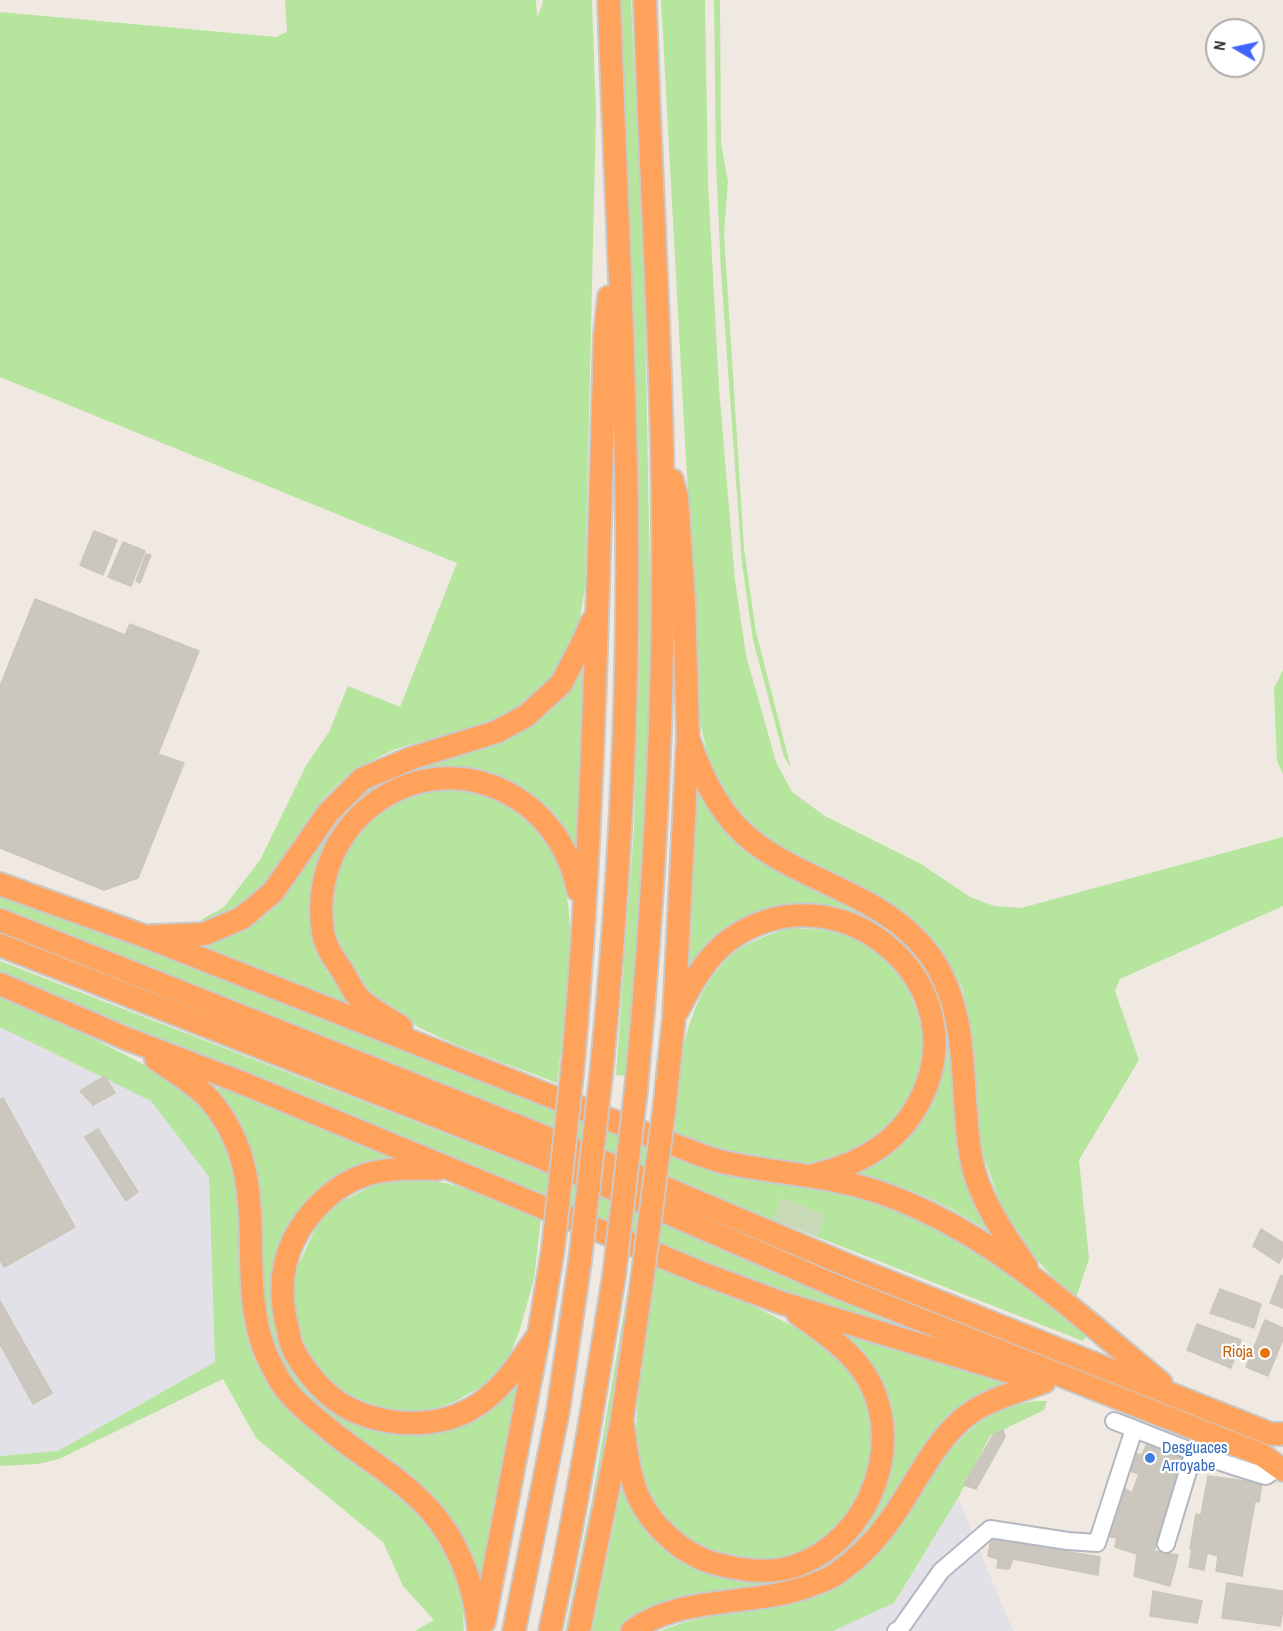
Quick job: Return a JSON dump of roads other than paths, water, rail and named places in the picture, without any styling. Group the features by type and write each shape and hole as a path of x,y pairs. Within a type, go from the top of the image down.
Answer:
{"highway":[{"path":"514,1631 558,1411 580,1261 601,1076 619,869 626,684 627,527 624,368 616,230 609,0"},
{"path":"550,1631 590,1426 614,1276 636,1090 654,877 661,684 662,450 645,0"},
{"path":"481,1631 553,1249 573,1064 592,774 604,336 616,230"},
{"path":"579,1631 622,1420 665,1102 674,1017 688,738 684,602 677,498 662,450"},
{"path":"144,936 204,934 242,918 273,892 328,813 362,779 412,758 496,732 526,716 561,684 597,610"},
{"path":"688,738 699,770 714,799 733,823 758,846 885,912 918,940 934,962 957,1012 967,1127 975,1171 988,1206 1036,1279"},
{"path":"429,1047 360,999 331,954 323,933 321,896 329,865 342,836 366,808 393,791 426,781 451,777 478,781 509,793 532,808 555,833 574,869 584,917"},
{"path":"0,884 144,936 722,1162 810,1175 882,1193 914,1206 965,1232 1036,1279 1178,1397"},
{"path":"674,1017 688,989 715,953 732,938 755,926 771,921 793,916 834,919 876,936 893,949 906,964 926,997 932,1015 934,1056 930,1078 923,1095 898,1132 883,1145 863,1159 841,1168 810,1175"},
{"path":"0,920 540,1135 854,1268 1271,1434 1283,1434"},
{"path":"0,945 535,1155 838,1287 1262,1455 1281,1469"},
{"path":"0,984 125,1038 240,1082 704,1274 782,1303 1044,1382 1101,1392"},
{"path":"125,1038 189,1082 209,1099 227,1123 237,1144 243,1164 252,1229 252,1281 255,1312 261,1341 281,1383 302,1407 335,1435 407,1488 441,1521 470,1579 481,1631"},
{"path":"450,1169 387,1170 364,1175 338,1188 303,1221 291,1243 283,1271 284,1317 293,1349 307,1372 328,1394 349,1409 395,1423 417,1424 469,1410 493,1392 514,1369 538,1334"},
{"path":"622,1420 628,1462 639,1497 656,1523 678,1545 697,1557 723,1566 747,1570 770,1571 795,1566 819,1555 844,1536 860,1515 873,1491 881,1466 884,1444 881,1415 873,1390 861,1369 846,1350 782,1303"},
{"path":"632,1631 659,1617 691,1608 771,1596 801,1589 831,1578 855,1560 874,1541 890,1521 934,1452 956,1425 994,1398 1044,1382"}],"street":[{"path":"1114,1421 1194,1451 1226,1466 1266,1476 1281,1469"},
{"path":"899,1630 941,1571 990,1529 1097,1543 1134,1429"},
{"path":"1166,1544 1194,1451"}],"place":[{"name":"Rioja","path":"1265,1353"},
{"name":"Desguaces Arroyabe","path":"1150,1458"}]}
